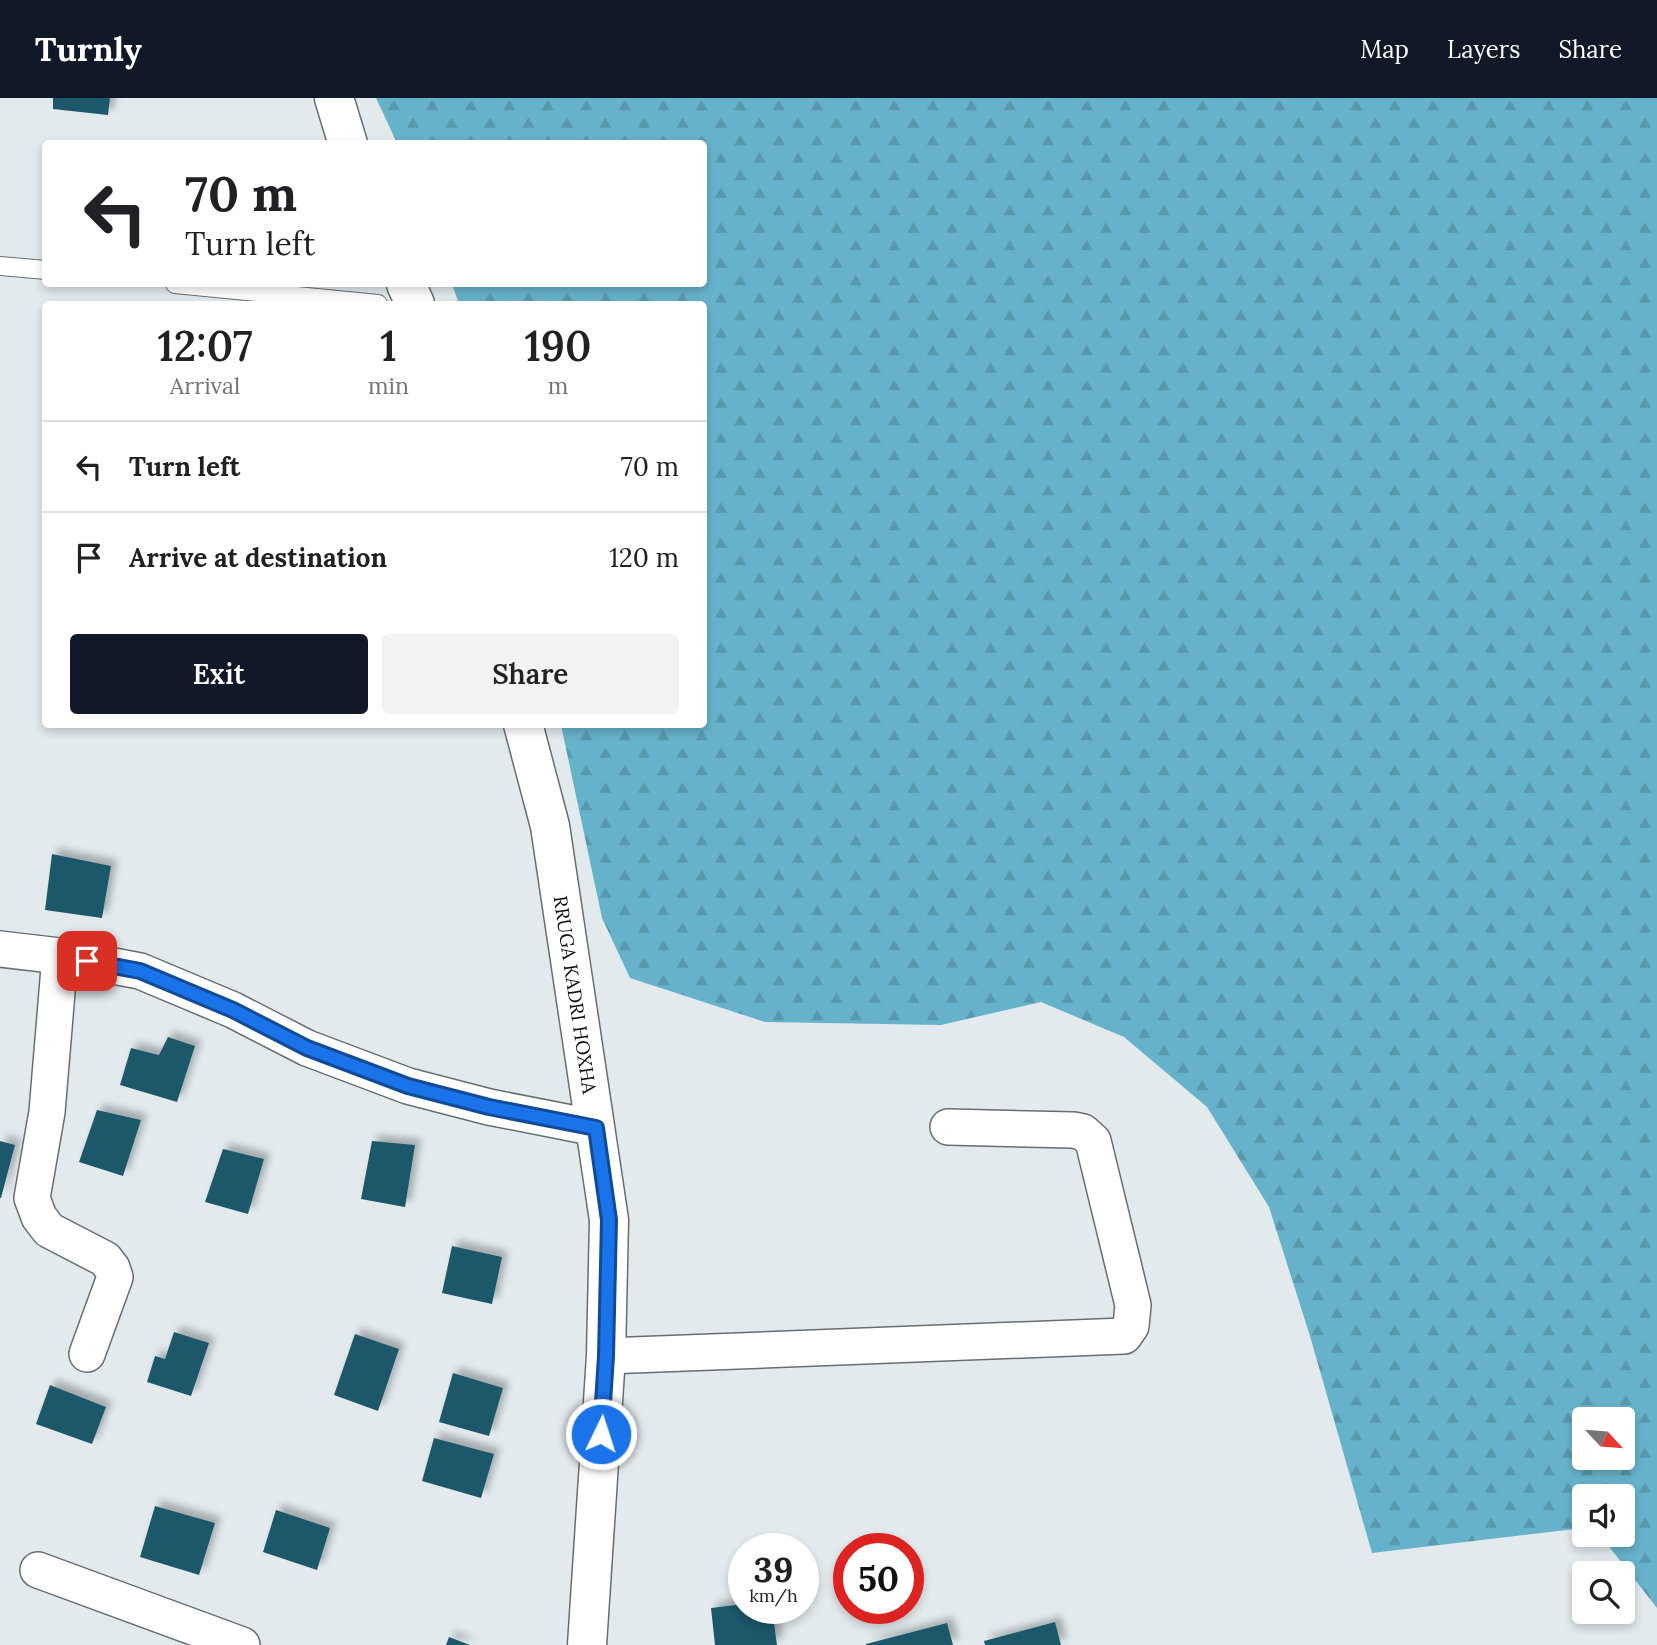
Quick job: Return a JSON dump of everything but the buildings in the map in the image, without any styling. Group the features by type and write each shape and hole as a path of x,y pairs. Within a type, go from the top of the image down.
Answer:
{"main road":[{"path":"334,98 347,140"},
{"name":"RRUGA KADRI HOXHA","path":"524,728 550,826 609,1220 606,1356 587,1645"}],"street":[{"path":"0,949 60,956 140,971 233,1010 307,1048 408,1086 489,1107 596,1128"},
{"path":"60,956 47,1112 32,1198 38,1217 49,1230 104,1259 112,1268 115,1277 87,1353"},
{"path":"606,1356 1124,1336 1131,1326 1133,1305 1093,1141 1083,1132 1073,1130 948,1126"},
{"path":"38,1570 242,1645"}],"lane":[{"path":"0,267 42,270"},
{"path":"205,287 348,301"}],"green space":[{"path":"376,98 1657,98 1657,1608 1635,1580 1635,1561 1620,1561 1609,1547 1635,1547 1635,1484 1572,1484 1572,1529 1372,1553 1310,1336 1269,1207 1207,1107 1124,1037 1041,1002 941,1025 765,1022 630,978 602,918 562,728 707,728 707,301 458,301 453,287 707,287 707,140 396,140"}],"route":[{"path":"87,961 140,971 233,1010 307,1048 408,1086 489,1107 596,1128 609,1220 601,1434"}]}
